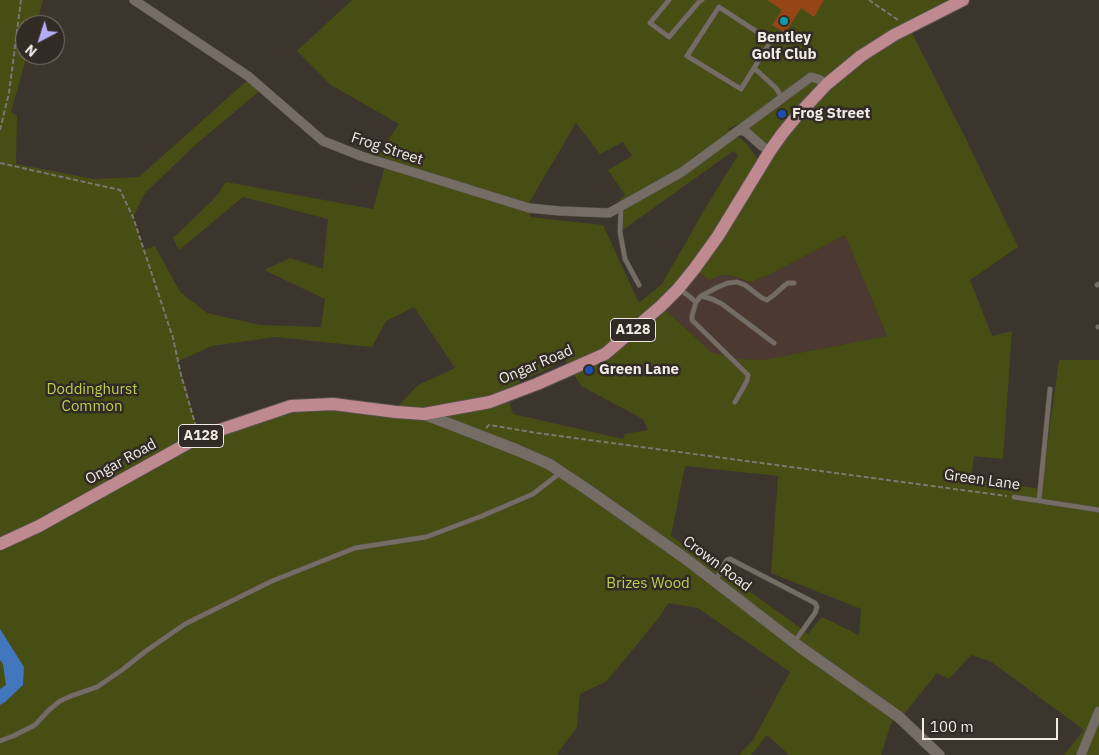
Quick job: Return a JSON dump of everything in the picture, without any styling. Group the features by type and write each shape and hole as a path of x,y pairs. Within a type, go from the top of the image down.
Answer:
{"main road":[{"name":"Ongar Road","path":"0,544 39,526 199,437 291,406 333,404 424,414 490,402 605,354 678,289 718,236 770,151 796,117 827,84 861,56 908,27 963,0"}],"street":[{"name":"Frog Street","path":"134,0 248,76 323,141 361,156 530,208 609,214 682,172 811,77 827,84"},
{"path":"740,130 770,151"},
{"path":"457,426 460,407"},
{"name":"Crown Road","path":"424,414 549,464 670,547 794,643 899,717 939,755"},
{"path":"1081,755 1099,711"}],"lane":[{"path":"669,0 650,24 669,37 702,0"},
{"path":"717,0 719,7 771,41 741,89 687,56 719,7"},
{"path":"754,68 776,88 782,98"},
{"path":"621,207 620,232 626,259 639,285"},
{"path":"735,402 747,382 748,375 692,320 696,302 701,296 728,283 737,282 745,285 767,300 788,283 794,283"},
{"path":"678,289 696,302"},
{"path":"701,296 722,304 774,343"},
{"path":"1039,501 1050,389"},
{"path":"0,741 35,725 49,710 60,702 97,687 185,624 272,581 355,548 426,537 482,516 533,494 561,472"},
{"name":"Green Lane","path":"1014,497 1099,510"},
{"path":"716,582 725,562 730,559 815,603 817,607 815,613 794,643"}],"path":[{"path":"0,130 9,93 21,0"},
{"path":"869,0 908,27"},
{"path":"0,164 120,190 133,217 173,338 181,375 199,437"},
{"name":"Green Lane","path":"479,435 489,424 537,433 1014,497"}],"shaded area":[{"path":"845,235 887,336 763,360 737,359 711,352 661,306 695,268 718,276 728,275 751,282"}],"green space":[{"path":"0,0 43,0 39,15 15,15 15,65 24,65 11,112 17,116 16,164 94,179 139,177 250,78 263,88 193,147 145,193 133,217 144,250 155,246 180,292 207,313 260,325 321,327 325,299 264,270 290,258 323,269 328,219 243,197 179,250 173,238 215,198 226,182 373,209 387,159 378,155 399,124 331,85 297,51 352,0 963,0 909,27 1018,247 970,280 992,336 1012,331 1003,459 974,456 971,479 1041,489 1059,360 1099,360 1099,755 1064,755 1084,730 990,661 971,655 949,679 937,673 904,714 891,723 881,755 789,755 767,735 751,755 739,755 753,740 790,672 698,608 668,603 661,615 607,681 580,694 577,727 558,755 0,755","holes":["747,120 740,130 770,151 761,164 746,143 728,129","576,123 600,154 623,142 632,156 608,170 625,195 620,199 620,232 733,151 738,155 662,284 639,303 603,225 530,217 530,201","845,235 887,336 763,360 737,359 711,352 661,306 695,269 709,280 718,276 728,275 751,282","414,307 455,368 418,385 399,405 396,412 291,406 233,425 202,446 178,361 212,346 275,337 372,347 386,321","564,358 581,386 643,419 648,430 625,434 623,439 513,414 505,389 551,367","685,466 778,476 771,573 861,609 859,635 822,617 808,634 671,536"]}],"water":[{"path":"0,629 24,667 23,685 0,705 0,689 6,685 3,664 0,660"}],"building":[{"name":"Bentley Golf Club","path":"767,0 824,0 814,17 801,8 785,33 772,25 782,10"}],"place":[{"name":"Bentley Golf Club","path":"784,21"},
{"name":"Frog Street","path":"782,114"},
{"name":"Green Lane","path":"589,370"}],"park label":[{"name":"Doddinghurst Common","path":"92,398"},
{"name":"Brizes Wood","path":"648,584"}]}
